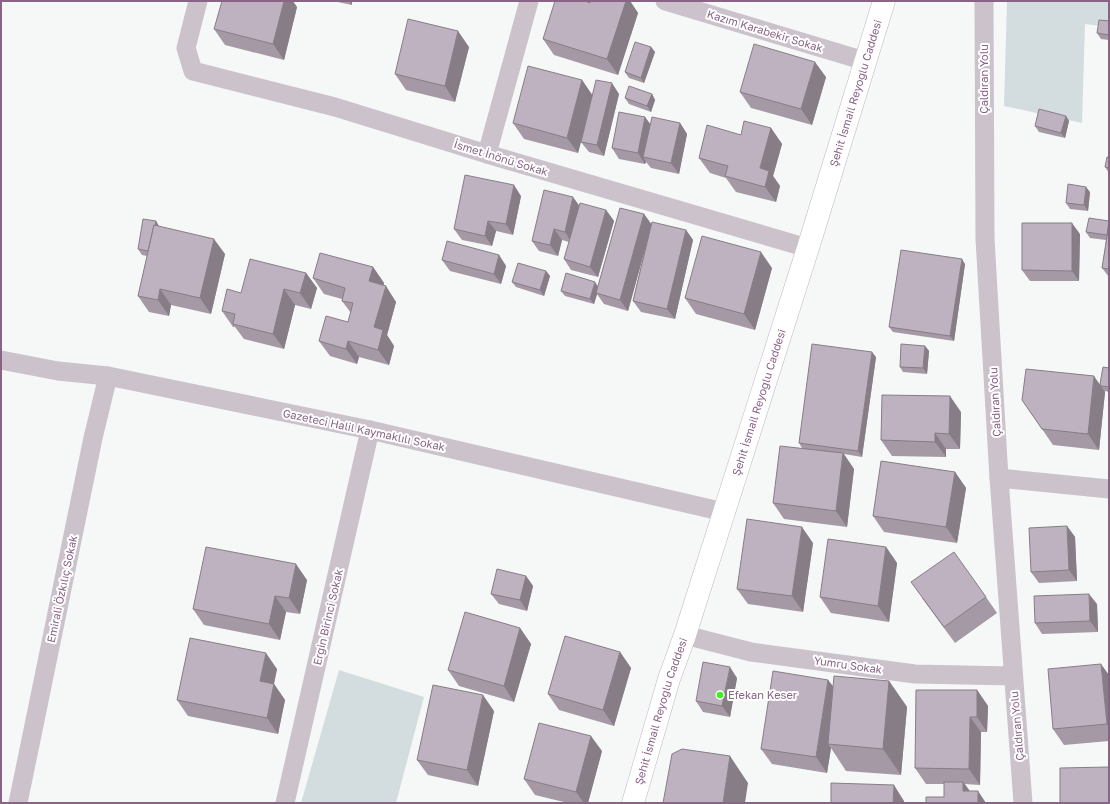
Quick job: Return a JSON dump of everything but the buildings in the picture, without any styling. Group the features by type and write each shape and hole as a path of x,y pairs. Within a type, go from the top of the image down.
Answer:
{"street":[{"name":"İsmet İnönü Sokak","path":"198,1 186,48 193,71 335,107 487,154 808,248"},
{"path":"487,154 529,1"},
{"name":"Kazım Karabekir Sokak","path":"665,1 865,61"},
{"name":"Şehit İsmail Reyoğlu Caddesi","path":"633,803 669,679 685,634 808,248 884,1"},
{"name":"Çaldıran Yolu","path":"984,1 985,239 999,478 1023,803"},
{"name":"Gazeteci Halil Kaymaklılı Sokak","path":"1,360 58,371 108,376 370,430 724,512"},
{"name":"Emirali Özkılıç Sokak","path":"18,803 93,438 108,376"},
{"name":"Ergin Birinci Sokak","path":"285,803 370,430"},
{"path":"999,478 1109,489"},
{"name":"Yumru Sokak","path":"685,634 751,652 915,674 1013,676"}],"shaded area":[{"path":"1007,1 1109,1 1109,27 1085,24 1082,123 1004,106"},
{"path":"339,670 424,697 396,803 301,803"}],"place":[{"name":"Efekan Keser","path":"720,695"}]}
